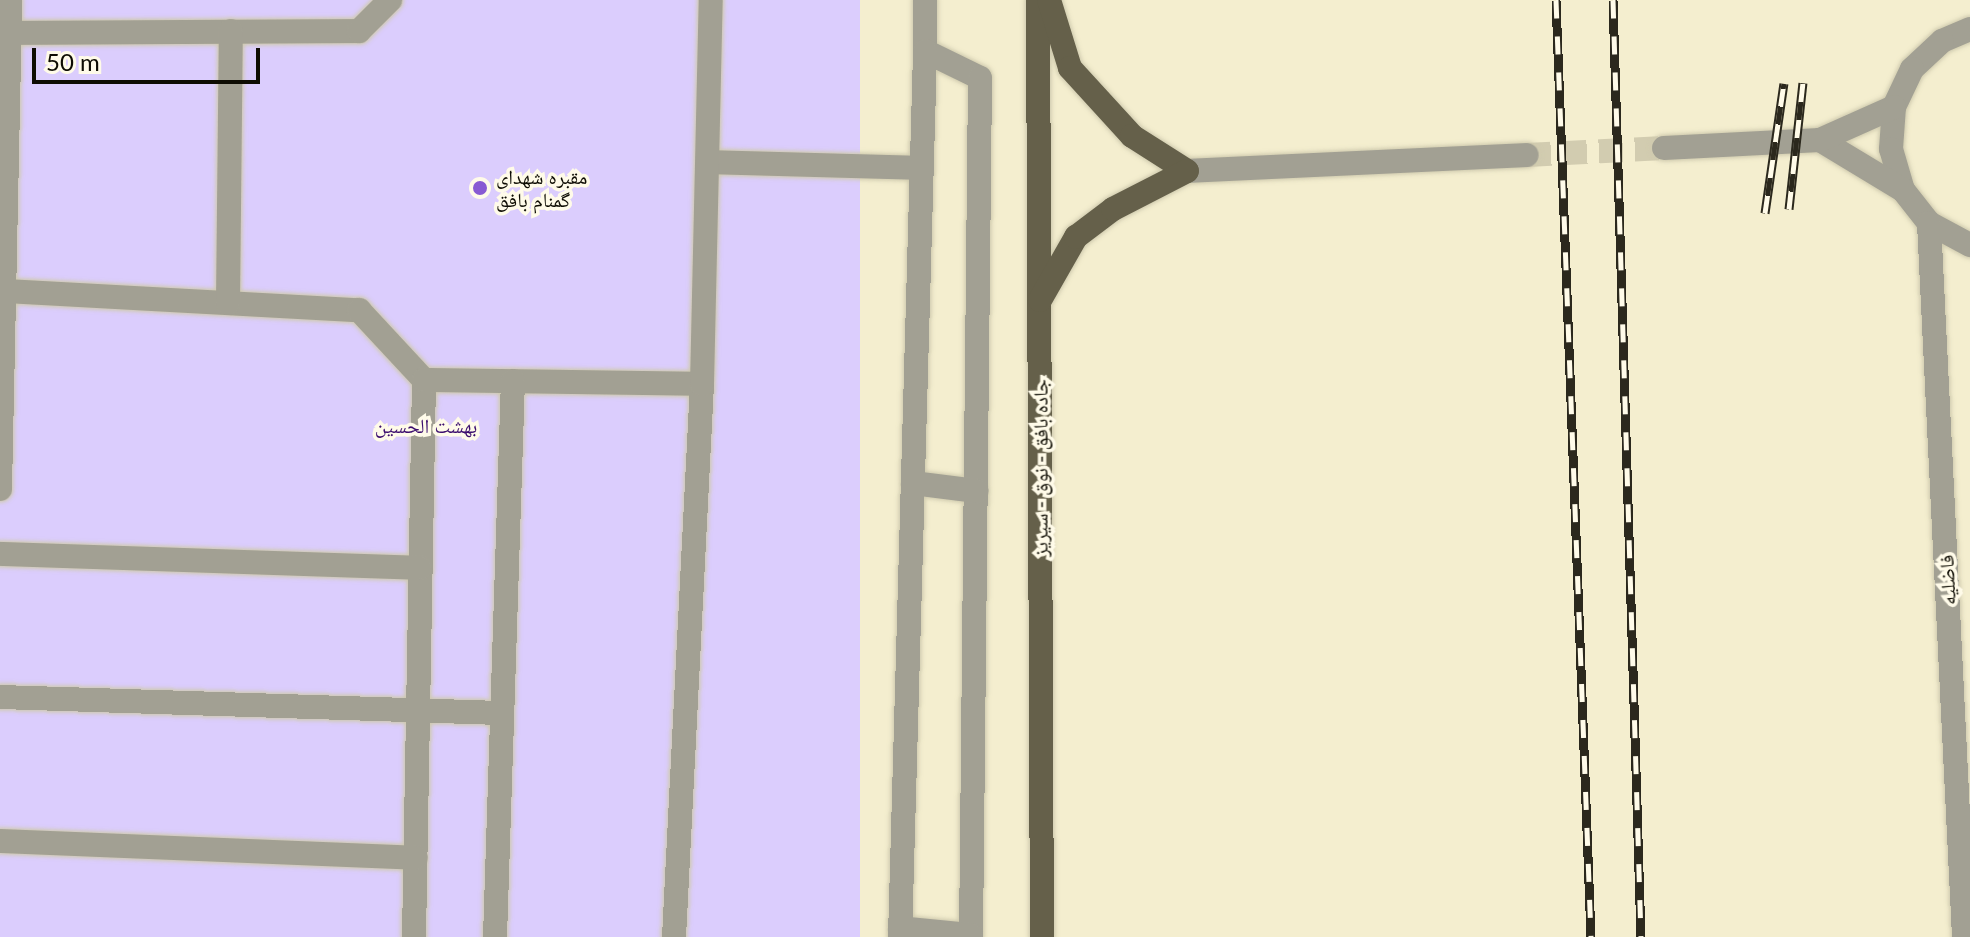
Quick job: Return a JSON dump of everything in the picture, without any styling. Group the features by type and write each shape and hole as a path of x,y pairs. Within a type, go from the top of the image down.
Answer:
{"main road":[{"name":"جاده بافق - نوق - سیریز","path":"1038,0 1042,937"},
{"path":"1049,0 1070,68 1132,136 1187,171"},
{"path":"1039,302 1076,237 1113,209 1187,171"}],"street":[{"path":"0,489 10,0"},
{"path":"9,33 359,31 390,0"},
{"path":"674,937 702,384 711,0"},
{"path":"925,0 900,933 971,936 980,78 925,51"},
{"path":"1903,190 1891,149 1894,107 1912,69 1942,41 1970,29"},
{"path":"228,303 231,31"},
{"path":"1664,148 1820,140 1894,107"},
{"path":"1820,140 1903,190 1929,223 1970,245"},
{"path":"1187,171 1527,155"},
{"path":"708,162 922,168"},
{"name":"فاضلیه","path":"1929,223 1964,937"},
{"path":"4,291 359,310 424,380 414,937"},
{"path":"424,380 702,384"},
{"path":"495,937 513,381"},
{"path":"913,483 976,491"},
{"path":"0,554 420,568"},
{"path":"0,697 502,713"},
{"path":"0,841 416,858"}],"green space":[{"name":"بهشت الحسین","path":"0,0 860,0 860,937 0,937"}],"tunnel":[{"path":"1527,155 1664,148"}],"railway":[{"path":"1556,0 1591,937"},
{"path":"1613,0 1641,937"},
{"path":"1765,213 1784,83"},
{"path":"1789,209 1803,83"}],"place":[{"name":"مقبره شهدای گمنام بافق","path":"480,188"}]}
